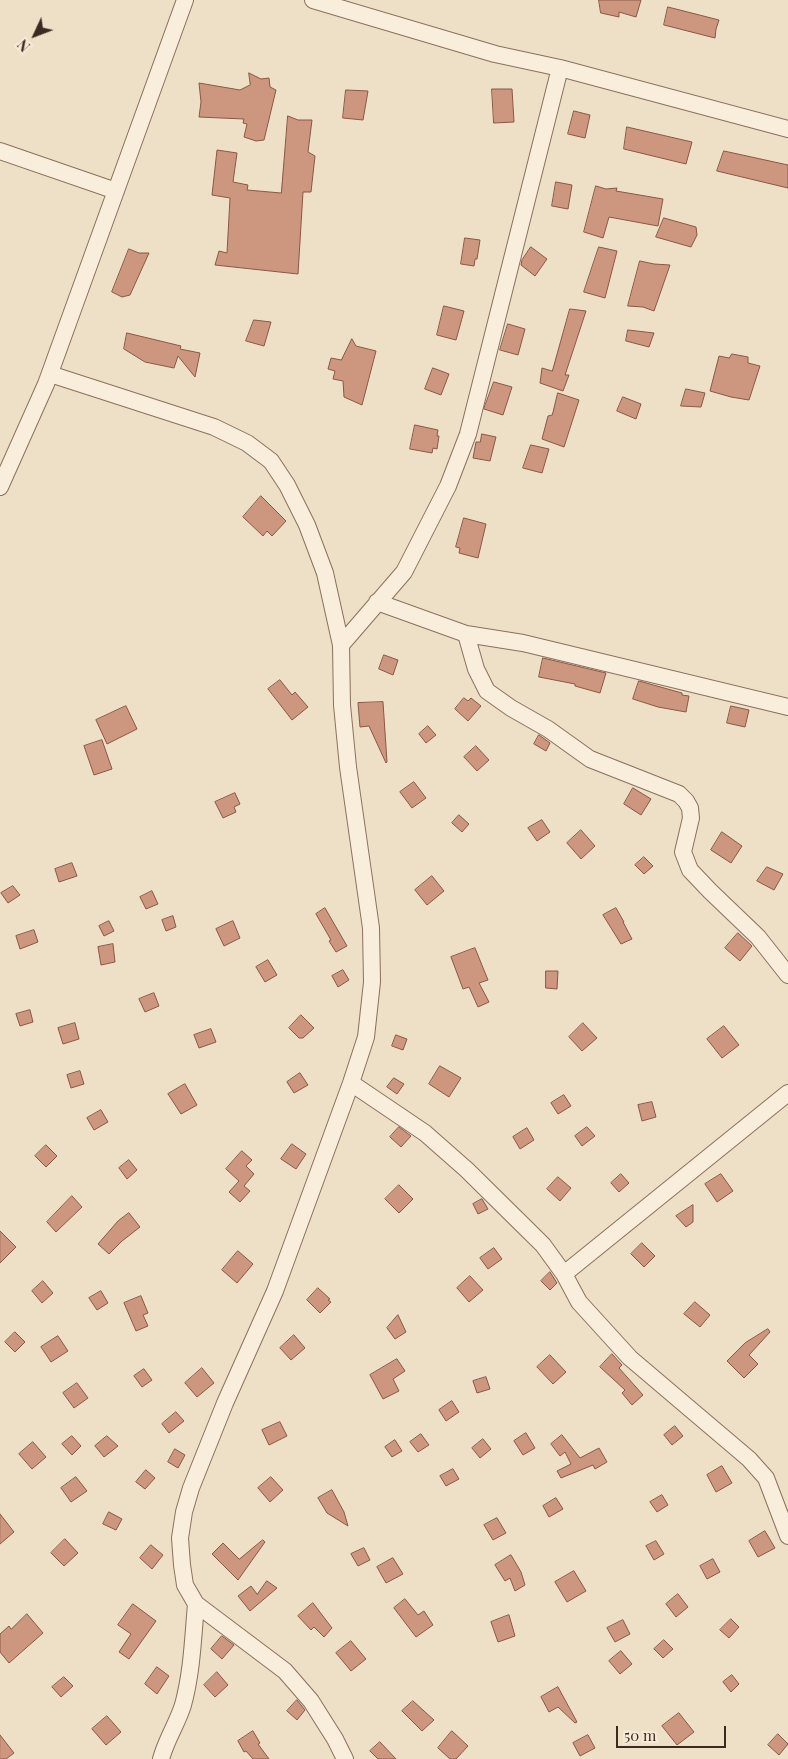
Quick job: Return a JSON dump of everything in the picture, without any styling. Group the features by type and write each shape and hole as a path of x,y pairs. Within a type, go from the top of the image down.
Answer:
{"street":[{"path":"0,486 50,374 185,0"},
{"path":"313,0 495,54 560,68 788,129"},
{"path":"341,645 404,572 418,548 448,486 468,434 560,68"},
{"path":"0,151 116,191"},
{"path":"50,374 214,427 247,443 271,461 287,485 313,541 325,573 341,645 342,705 348,767 371,928 372,982 366,1037 275,1290 225,1403 191,1488 184,1512 180,1538 185,1585 196,1604 285,1671 311,1701 345,1759"},
{"path":"377,602 466,634 523,643 788,707"},
{"path":"466,634 476,669 487,691 511,708 548,729 590,760 679,794 686,800 690,808 691,818 683,852 690,870 758,937 788,975"},
{"path":"351,1083 425,1133 467,1170 542,1245 564,1274 580,1302 630,1358 749,1459 766,1478 788,1536"},
{"path":"564,1274 788,1093"},
{"path":"161,1759 183,1704 191,1668 196,1604"}],"building":[{"path":"599,0 641,0 636,17 619,12 619,17 601,13"},
{"path":"668,7 719,20 715,38 664,25"},
{"path":"249,73 261,79 269,78 270,87 276,90 264,140 256,141 244,137 247,124 243,123 244,119 199,117 201,102 199,83 240,90 250,85"},
{"path":"492,89 512,89 514,122 494,123"},
{"path":"346,90 368,91 363,120 343,118"},
{"path":"574,111 590,115 585,138 568,134"},
{"path":"288,116 298,120 312,120 308,152 315,156 311,192 303,192 298,274 215,265 219,251 227,253 230,198 212,195 217,150 237,153 233,182 248,185 247,190 281,193"},
{"path":"627,127 692,142 686,164 624,149"},
{"path":"724,151 788,165 788,188 717,171"},
{"path":"556,182 572,185 568,209 552,206"},
{"path":"596,186 606,189 617,188 616,191 663,199 658,226 609,217 603,238 584,232"},
{"path":"664,218 696,227 697,235 691,247 656,237"},
{"path":"465,238 480,240 474,266 461,264"},
{"path":"531,247 547,259 535,276 521,265 522,260"},
{"path":"599,247 617,251 605,298 584,292"},
{"path":"129,249 139,253 149,253 130,295 122,297 112,292"},
{"path":"640,261 670,265 654,311 643,307 628,306"},
{"path":"444,306 464,311 456,340 437,335"},
{"path":"570,309 586,311 565,375 569,375 563,391 540,383 542,368 552,371"},
{"path":"254,320 271,322 264,346 246,341"},
{"path":"508,324 525,329 518,355 500,350"},
{"path":"628,330 654,333 649,347 626,341"},
{"path":"127,333 181,346 180,349 200,353 195,377 178,356 174,368 145,362 124,349"},
{"path":"352,339 356,346 376,351 362,405 344,397 343,381 333,379 335,371 328,369 331,358 341,360"},
{"path":"732,354 748,357 748,363 760,366 749,400 710,391 719,356 729,358"},
{"path":"433,368 449,374 441,395 425,389"},
{"path":"494,382 512,387 503,415 484,409"},
{"path":"686,389 705,393 701,407 681,406"},
{"path":"558,393 579,400 564,447 542,439 548,416 552,415"},
{"path":"623,397 641,404 636,419 617,411"},
{"path":"415,425 438,430 437,449 433,448 432,453 410,449"},
{"path":"482,434 496,437 490,461 473,458 476,442 480,442"},
{"path":"531,445 549,449 542,473 523,468"},
{"path":"261,496 286,521 272,536 267,531 263,536 243,517"},
{"path":"464,518 486,524 478,558 459,553 460,548 456,547"},
{"path":"384,655 398,660 393,675 379,669"},
{"path":"543,658 606,673 600,693 575,686 575,684 539,677"},
{"path":"280,680 292,695 295,692 308,707 292,720 268,689"},
{"path":"639,681 689,696 686,712 658,707 633,699"},
{"path":"464,698 468,701 471,698 481,706 468,721 455,709"},
{"path":"383,702 386,763 369,726 360,727 358,703"},
{"path":"126,706 137,729 107,744 96,720"},
{"path":"731,706 749,710 745,727 727,723"},
{"path":"428,726 436,735 426,743 419,734"},
{"path":"539,735 550,743 546,751 534,744"},
{"path":"102,740 112,769 94,775 84,746"},
{"path":"476,746 489,760 477,771 464,757"},
{"path":"414,782 426,798 412,808 400,792"},
{"path":"633,788 651,799 641,815 624,804"},
{"path":"235,793 240,804 234,807 236,812 223,818 215,802"},
{"path":"459,815 469,824 462,832 452,823"},
{"path":"542,820 550,832 537,841 528,828"},
{"path":"581,830 595,846 581,859 567,843"},
{"path":"722,832 742,846 731,863 711,850"},
{"path":"644,857 653,866 644,874 635,865"},
{"path":"72,863 77,876 59,882 55,869"},
{"path":"767,867 783,874 774,890 757,881"},
{"path":"432,876 444,891 427,905 415,890"},
{"path":"13,886 20,895 8,903 1,893"},
{"path":"152,891 158,904 146,909 140,897"},
{"path":"325,908 347,946 336,952 316,914"},
{"path":"616,908 632,939 621,944 603,915"},
{"path":"173,916 176,927 166,931 162,920"},
{"path":"109,921 114,931 104,936 99,926"},
{"path":"233,921 240,938 224,946 216,929"},
{"path":"34,930 38,942 20,949 16,936"},
{"path":"738,933 752,946 740,961 725,948"},
{"path":"113,944 115,962 101,965 98,947"},
{"path":"475,948 488,980 479,983 489,1002 478,1007 469,987 463,989 451,957"},
{"path":"268,960 277,975 265,982 256,967"},
{"path":"343,970 349,980 338,987 332,976"},
{"path":"546,971 558,971 557,989 546,988"},
{"path":"154,993 159,1006 145,1012 139,999"},
{"path":"30,1010 33,1022 20,1026 16,1014"},
{"path":"301,1015 314,1028 303,1038 299,1038 289,1028"},
{"path":"75,1023 79,1039 63,1044 58,1028"},
{"path":"583,1023 597,1038 582,1051 569,1037"},
{"path":"724,1026 739,1045 722,1058 707,1039"},
{"path":"211,1029 216,1042 199,1048 194,1035"},
{"path":"396,1035 407,1039 403,1050 392,1046"},
{"path":"440,1066 461,1078 449,1097 429,1084"},
{"path":"80,1071 84,1084 71,1088 67,1075"},
{"path":"300,1073 308,1085 294,1093 287,1082"},
{"path":"394,1078 404,1084 397,1094 387,1087"},
{"path":"185,1084 197,1105 181,1114 168,1094"},
{"path":"564,1095 571,1106 558,1114 551,1103"},
{"path":"652,1102 656,1117 642,1121 638,1105"},
{"path":"101,1110 108,1122 94,1130 87,1118"},
{"path":"399,1127 411,1136 401,1147 390,1137"},
{"path":"587,1127 595,1136 582,1146 575,1136"},
{"path":"527,1128 534,1140 520,1149 513,1137"},
{"path":"292,1144 306,1154 296,1169 281,1159"},
{"path":"46,1145 57,1156 46,1167 35,1156"},
{"path":"242,1151 252,1160 246,1166 254,1174 244,1186 250,1191 240,1202 229,1192 239,1181 226,1169"},
{"path":"129,1160 137,1170 127,1179 119,1168"},
{"path":"621,1174 629,1183 619,1192 611,1183"},
{"path":"721,1174 733,1191 717,1202 705,1184"},
{"path":"558,1177 571,1188 560,1201 547,1189"},
{"path":"399,1185 413,1199 399,1213 385,1199"},
{"path":"72,1196 82,1207 56,1232 47,1222"},
{"path":"482,1199 488,1209 478,1214 473,1204"},
{"path":"693,1205 693,1222 686,1227 676,1216"},
{"path":"129,1213 140,1227 109,1254 98,1244 118,1221"},
{"path":"0,1231 16,1247 0,1263"},
{"path":"642,1243 655,1256 644,1267 631,1254"},
{"path":"494,1248 502,1259 488,1269 480,1258"},
{"path":"238,1251 253,1264 237,1283 222,1270"},
{"path":"550,1272 557,1283 550,1290 541,1281"},
{"path":"470,1276 483,1290 469,1302 457,1288"},
{"path":"43,1281 53,1293 42,1303 32,1291"},
{"path":"318,1288 331,1302 320,1313 307,1300"},
{"path":"101,1291 108,1303 97,1310 89,1298"},
{"path":"141,1296 148,1313 143,1315 148,1326 136,1331 124,1303"},
{"path":"695,1302 710,1315 700,1327 684,1314"},
{"path":"398,1315 406,1332 395,1339 387,1328"},
{"path":"768,1329 770,1332 749,1355 758,1364 744,1378 727,1361 745,1343"},
{"path":"15,1332 25,1342 15,1352 5,1342"},
{"path":"294,1335 305,1348 291,1360 280,1348"},
{"path":"58,1336 68,1351 51,1362 41,1347"},
{"path":"612,1354 622,1365 619,1368 643,1395 632,1405 622,1393 625,1390 600,1367"},
{"path":"550,1355 566,1372 553,1384 537,1367"},
{"path":"397,1359 405,1371 393,1379 399,1391 383,1399 370,1375"},
{"path":"202,1368 214,1383 197,1397 185,1383"},
{"path":"144,1369 152,1380 142,1387 134,1376"},
{"path":"486,1377 490,1389 477,1393 473,1381"},
{"path":"77,1383 88,1398 74,1408 63,1393"},
{"path":"452,1401 459,1412 446,1421 439,1410"},
{"path":"176,1412 184,1421 169,1433 162,1424"},
{"path":"280,1422 287,1436 269,1445 262,1430"},
{"path":"675,1426 683,1436 672,1445 664,1435"},
{"path":"526,1433 535,1448 523,1455 514,1441"},
{"path":"421,1434 429,1445 418,1452 410,1442"},
{"path":"562,1435 580,1458 599,1448 607,1462 595,1469 593,1465 561,1478 557,1471 571,1464 565,1452 560,1456 551,1444"},
{"path":"72,1436 81,1446 72,1455 62,1444"},
{"path":"107,1436 118,1446 104,1457 95,1446"},
{"path":"483,1439 491,1449 480,1458 472,1448"},
{"path":"395,1440 402,1451 392,1457 385,1447"},
{"path":"33,1442 46,1457 32,1469 19,1454"},
{"path":"175,1449 185,1455 178,1468 168,1462"},
{"path":"722,1466 732,1483 716,1492 707,1475"},
{"path":"453,1469 459,1479 446,1486 440,1476"},
{"path":"146,1470 155,1478 145,1489 136,1482"},
{"path":"76,1477 87,1491 71,1502 61,1488"},
{"path":"271,1477 283,1490 270,1502 258,1488"},
{"path":"332,1490 344,1512 348,1526 327,1513 318,1498"},
{"path":"662,1495 668,1505 657,1512 650,1502"},
{"path":"556,1498 563,1509 549,1517 543,1506"},
{"path":"109,1512 122,1519 116,1530 103,1524"},
{"path":"0,1514 14,1532 0,1544"},
{"path":"497,1518 506,1533 493,1540 484,1525"},
{"path":"765,1531 775,1548 758,1557 749,1541"},
{"path":"65,1539 78,1553 64,1566 51,1553"},
{"path":"263,1540 265,1542 238,1580 212,1554 223,1543 239,1559"},
{"path":"656,1541 664,1554 654,1560 646,1546"},
{"path":"151,1545 163,1555 152,1569 140,1558"},
{"path":"364,1548 370,1560 358,1566 351,1554"},
{"path":"511,1555 521,1572 525,1585 515,1591 510,1578 505,1581 495,1565"},
{"path":"393,1558 403,1574 386,1583 377,1567"},
{"path":"713,1559 720,1572 707,1579 700,1566"},
{"path":"574,1571 586,1591 567,1602 555,1582"},
{"path":"267,1581 277,1588 250,1611 238,1596 251,1586 257,1594"},
{"path":"678,1594 688,1607 676,1617 666,1604"},
{"path":"405,1599 418,1615 424,1611 433,1625 416,1637 394,1608"},
{"path":"313,1603 332,1628 324,1637 314,1627 311,1630 298,1616"},
{"path":"133,1604 156,1621 129,1659 119,1652 131,1634 118,1625"},
{"path":"27,1614 43,1633 9,1663 0,1652 0,1634 9,1626 11,1629"},
{"path":"509,1615 515,1636 498,1642 491,1622"},
{"path":"731,1619 739,1627 729,1638 720,1630"},
{"path":"623,1620 630,1634 615,1642 607,1628"},
{"path":"222,1636 234,1645 222,1659 211,1649"},
{"path":"664,1640 673,1649 663,1658 654,1649"},
{"path":"351,1641 366,1659 351,1671 336,1653"},
{"path":"621,1651 632,1664 620,1674 609,1661"},
{"path":"157,1667 169,1676 157,1694 145,1684"},
{"path":"217,1672 228,1685 215,1697 204,1685"},
{"path":"732,1675 739,1684 731,1692 723,1682"},
{"path":"64,1677 73,1686 61,1697 52,1687"},
{"path":"558,1687 577,1722 575,1723 558,1707 549,1712 541,1697"},
{"path":"297,1700 305,1710 297,1720 287,1711"},
{"path":"413,1701 434,1720 422,1731 402,1711"},
{"path":"679,1713 694,1732 677,1745 662,1726"},
{"path":"107,1716 121,1732 106,1745 92,1729"},
{"path":"253,1731 260,1743 258,1744 269,1759 253,1759 246,1751 244,1752 238,1741"},
{"path":"452,1731 468,1746 456,1759 450,1759 438,1748"},
{"path":"778,1734 788,1744 779,1755 768,1745"},
{"path":"0,1735 14,1753 6,1759 0,1759"},
{"path":"588,1735 595,1748 580,1756 573,1743"},
{"path":"380,1742 396,1759 378,1759 370,1751"}]}
